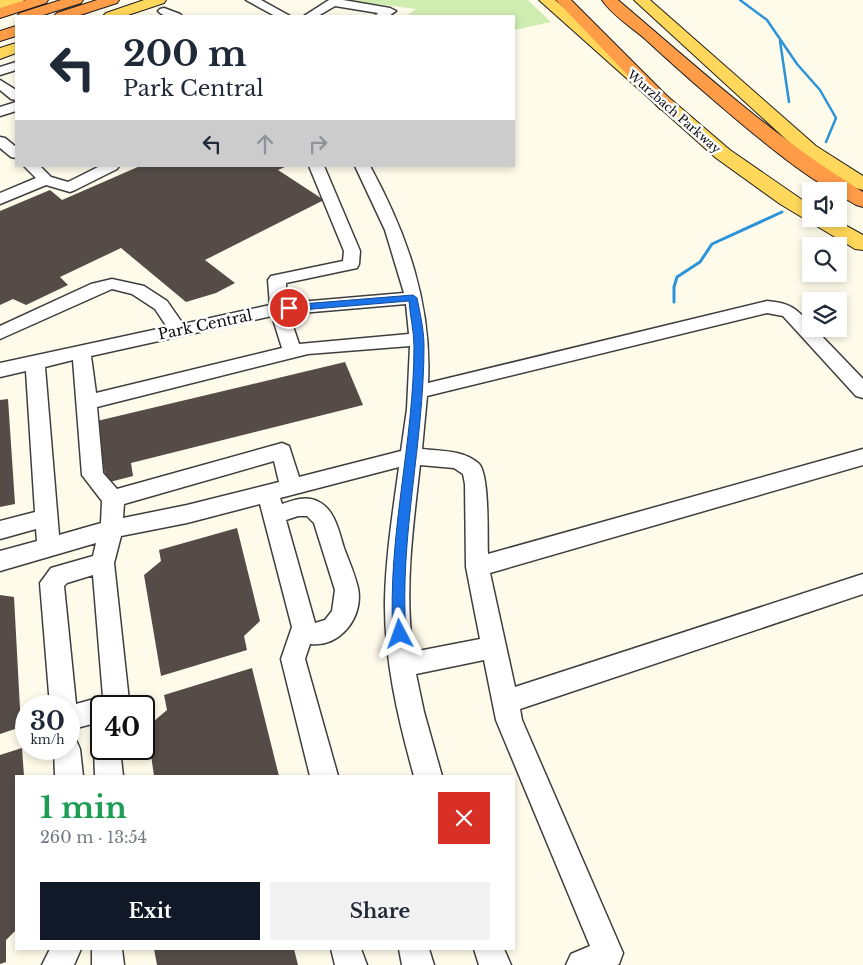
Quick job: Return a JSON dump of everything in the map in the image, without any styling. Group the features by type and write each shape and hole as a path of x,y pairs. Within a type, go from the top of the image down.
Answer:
{"highway":[{"path":"0,7 21,0"},
{"path":"0,14 42,0"},
{"path":"28,15 76,0"},
{"path":"65,15 112,0"},
{"path":"563,0 666,105"},
{"name":"Wurzbach Parkway","path":"589,0 729,122 808,182"},
{"path":"609,0 740,114 788,153 863,201"},
{"path":"0,24 15,19"},
{"path":"0,36 15,31"},
{"path":"661,44 779,124"},
{"path":"847,207 863,216"}],"main road":[{"path":"0,7 16,0"},
{"name":"Wurzbach Parkway","path":"546,0 722,154 802,209"},
{"path":"641,0 809,150 863,184"},
{"path":"121,15 161,6"},
{"path":"0,54 15,48"},
{"path":"833,227 863,244"}],"street":[{"path":"252,0 282,15"},
{"path":"312,15 335,1 390,11 383,15"},
{"path":"161,6 174,15"},
{"path":"350,15 365,7"},
{"path":"0,84 15,95"},
{"path":"0,141 15,153"},
{"path":"33,167 45,180"},
{"path":"0,199 45,180 70,187 109,167"},
{"path":"292,352 278,309 277,280 351,264 352,251 316,167"},
{"path":"363,167 382,202 402,250 413,298 418,339 417,392 400,546 398,602 402,666 415,735 428,775"},
{"path":"0,333 97,288 112,284 138,290 161,305 178,331"},
{"name":"Park Central","path":"0,370 278,309 413,298"},
{"path":"417,392 767,307 780,308 789,312 863,391"},
{"path":"87,402 308,348 418,339"},
{"path":"81,352 93,475 113,499 112,529 103,563 115,695"},
{"path":"35,362 49,548"},
{"path":"113,499 282,451 278,498 304,627 293,659 324,775"},
{"path":"0,561 112,529 278,498 411,456 458,461 472,469 476,484 474,517 477,568 509,720 601,961"},
{"path":"477,568 863,457"},
{"path":"278,498 298,507 312,508 323,518 348,590 344,614 334,628 318,634 303,632"},
{"path":"0,530 46,518"},
{"path":"62,695 52,583 59,575 103,563"},
{"path":"505,702 863,584"},
{"path":"402,666 494,647"},
{"path":"67,760 69,775"},
{"path":"108,760 109,775"},
{"path":"58,965 66,950"},
{"path":"107,950 108,965"},
{"path":"346,950 351,965"},
{"path":"414,950 418,965"},
{"path":"489,950 495,965"}],"green space":[{"path":"345,0 528,0 551,22 515,30 515,15 407,15 416,9"}],"building":[{"path":"138,167 285,167 278,170 324,200 205,260 235,283 216,293 186,302 121,248 60,277 68,285 26,305 13,299 0,305 0,211 50,190 62,200"},
{"path":"345,362 363,405 131,463 133,476 106,483 97,421"},
{"path":"8,399 15,504 0,507 0,400"},
{"path":"237,528 260,621 244,636 247,650 161,676 144,575 161,561 159,550"},
{"path":"0,595 14,597 19,695 15,695 15,729 0,734"},
{"path":"252,668 279,775 154,775 152,760 155,760 155,720 167,710 164,695"},
{"path":"15,750 15,760 23,760 24,775 15,775 15,931 6,940 6,962 0,964 0,755"},
{"path":"154,950 294,950 298,965 157,965"}],"waterway":[{"path":"740,0 767,20 797,64 820,90 836,118 826,142"},
{"path":"780,41 789,102"},
{"path":"674,302 674,287 677,277 700,262 712,244 782,212"}],"route":[{"path":"289,308 413,298 419,344 416,410 400,546 398,602 400,634"}]}
